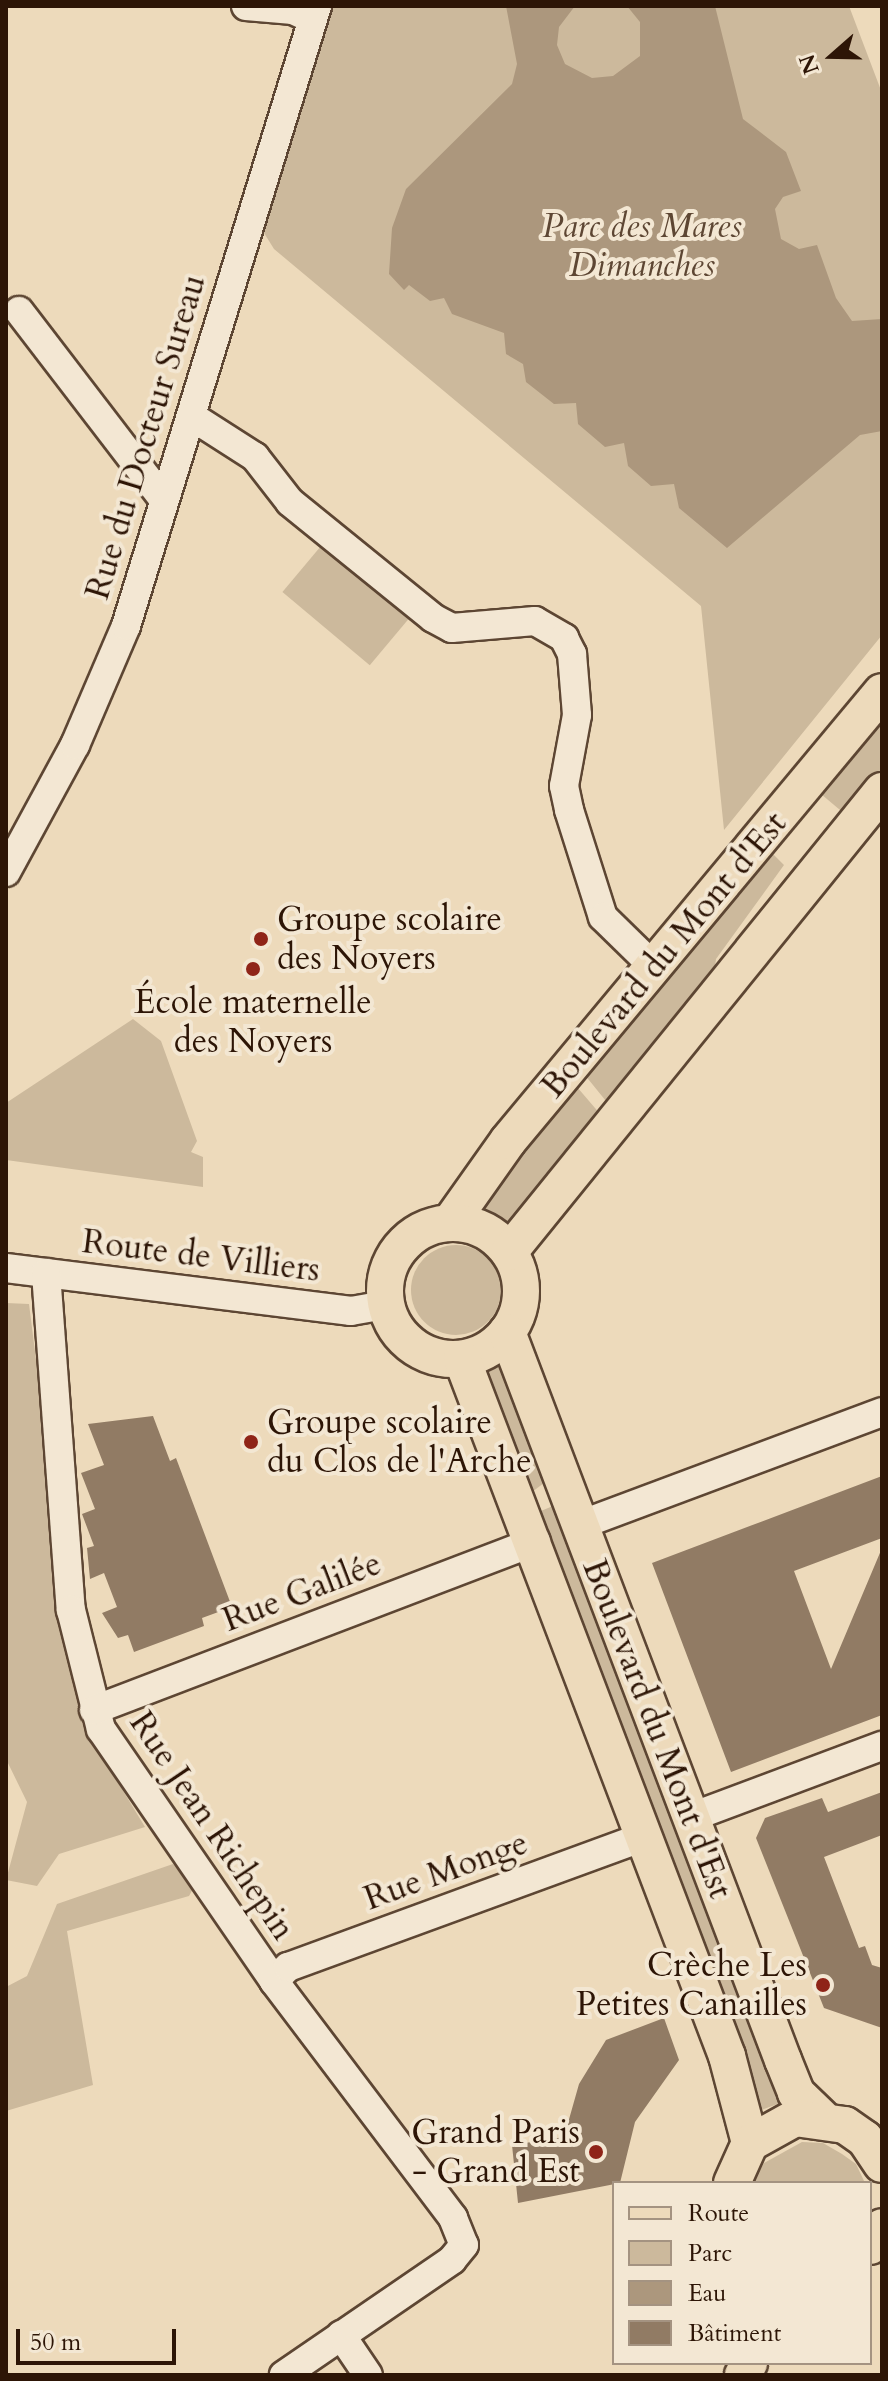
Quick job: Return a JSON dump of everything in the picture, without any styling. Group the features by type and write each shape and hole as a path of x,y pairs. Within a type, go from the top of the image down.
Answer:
{"main road":[{"name":"Boulevard du Mont d'Est","path":"450,1223 652,965 882,692"},
{"name":"Boulevard du Mont d'Est","path":"509,1252 882,791"},
{"path":"450,1223 473,1226 509,1252 521,1292 507,1332 488,1350 462,1359 437,1358 414,1347 386,1305 389,1270 407,1240 450,1223"},
{"name":"Boulevard du Mont d'Est","path":"507,1332 796,2093 821,2117"},
{"name":"Boulevard du Mont d'Est","path":"462,1359 536,1541 646,1836 745,2106 750,2143"},
{"path":"733,2181 750,2143 783,2122 821,2117 865,2139 882,2164"}],"street":[{"path":"246,6 314,13"},
{"name":"Rue du Docteur Sureau","path":"6,872 110,665 191,416 314,13"},
{"path":"19,311 164,500"},
{"path":"191,416 247,449 290,502 433,618 452,628 535,621 564,638 574,669 577,715 564,786 569,810 603,917 652,965"},
{"name":"Route de Villiers","path":"6,1268 351,1311 386,1305"},
{"name":"Rue Jean Richepin","path":"46,1273 71,1610 94,1710 116,1759 274,1981 453,2218 464,2245 452,2260 341,2335"},
{"path":"580,1525 882,1412"},
{"name":"Rue Galilée","path":"94,1710 536,1541"},
{"path":"689,1818 882,1746"},
{"name":"Rue Monge","path":"274,1981 288,1967 646,1836"},
{"path":"284,2375 341,2335 368,2375"}],"green space":[{"name":"Parc des Mares Dimanches","path":"317,6 849,6 882,93 882,635 724,830 701,606 274,249 251,212"},
{"path":"321,546 408,619 370,665 282,592"},
{"path":"882,718 882,772 846,815 815,789"},
{"path":"773,854 784,865 716,959 713,980 610,1106 580,1069"},
{"path":"133,1019 161,1041 197,1141 191,1152 203,1157 203,1187 6,1160 6,1103"},
{"path":"571,1080 601,1115 511,1228 482,1209 492,1185"},
{"path":"456,1245 473,1248 488,1258 498,1273 501,1290 498,1307 488,1322 473,1332 456,1335 439,1332 424,1322 414,1307 411,1290 414,1273 424,1258 439,1248"},
{"path":"6,1303 29,1304 82,1723 145,1827 59,1854 37,1886 6,1880 27,1802 6,1759"},
{"path":"503,1363 552,1477 528,1495 484,1374"},
{"path":"555,1487 783,2102 761,2110 536,1513 553,1506 547,1490"},
{"path":"173,1864 193,1889 189,1896 67,1931 93,2085 6,2111 6,1987 27,1976 57,1904"},
{"path":"802,2142 823,2143 856,2164 864,2181 753,2181 764,2163"}],"water":[{"path":"506,6 575,6 559,27 557,45 565,64 592,78 613,76 640,56 640,22 627,6 715,6 743,119 786,152 801,191 783,197 775,209 781,239 799,249 817,245 836,298 852,321 882,319 882,431 860,435 727,548 679,508 674,484 651,486 628,466 624,443 605,447 578,424 576,403 554,404 526,382 523,364 506,354 504,333 452,314 444,298 430,301 409,285 404,290 389,274 392,228 406,189 512,84 517,64"}],"building":[{"path":"153,1416 170,1461 176,1458 232,1607 202,1618 204,1626 134,1652 128,1635 118,1638 102,1613 117,1607 104,1573 90,1579 87,1548 94,1546 82,1514 95,1509 81,1473 104,1465 88,1424"},
{"path":"882,1476 882,1538 794,1571 831,1669 882,1548 882,1715 731,1772 652,1563"},
{"path":"882,1792 882,1835 824,1857 859,1948 865,1946 872,1965 882,1968 882,2028 824,2008 756,1838 765,1818 822,1798 828,1812"},
{"path":"664,2018 679,2060 635,2122 620,2181 518,2203 512,2145 564,2137 579,2084 606,2040"}],"place":[{"name":"Groupe scolaire des Noyers","path":"261,939"},
{"name":"École maternelle des Noyers","path":"253,969"},
{"name":"Groupe scolaire du Clos de l'Arche","path":"251,1442"},
{"name":"Crèche Les Petites Canailles","path":"823,1985"},
{"name":"Grand Paris - Grand Est","path":"596,2152"}]}
